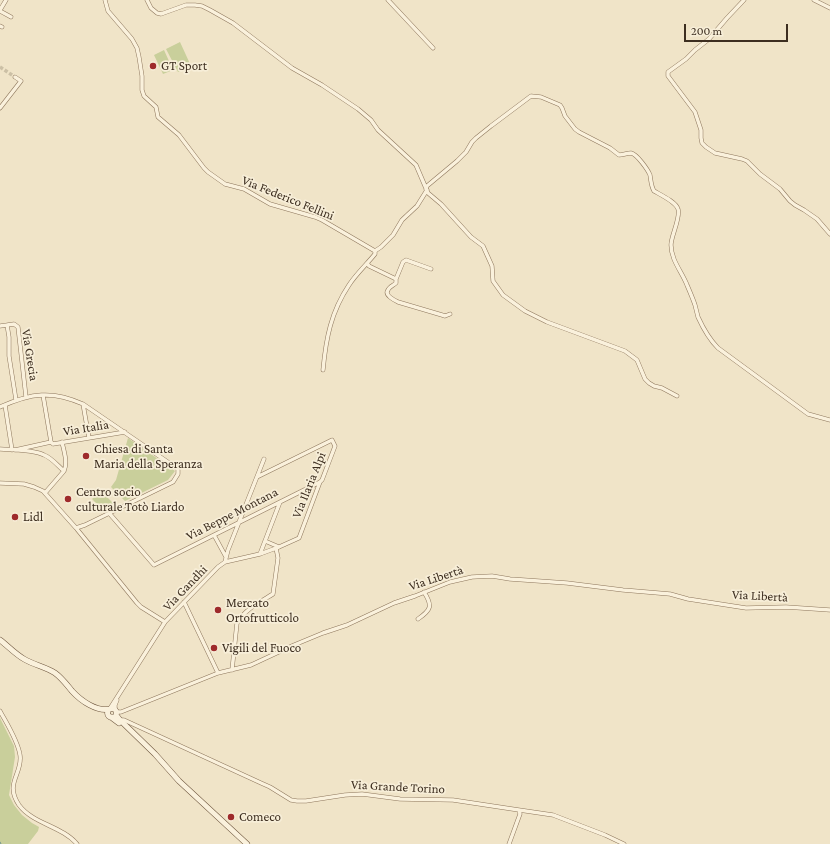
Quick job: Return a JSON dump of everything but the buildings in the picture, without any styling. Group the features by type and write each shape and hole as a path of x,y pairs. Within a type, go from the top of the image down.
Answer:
{"main road":[{"path":"0,640 24,659 55,673 73,692 96,710 106,715 113,713"},
{"path":"113,713 134,734"},
{"path":"113,713 155,754 179,781 247,844"}],"street":[{"path":"6,0 0,10 12,17"},
{"name":"Via Federico Fellini","path":"105,0 108,11 132,39 137,48 144,96 156,107 158,117 179,135 208,172 225,184 244,189 270,204 322,220 375,250"},
{"path":"147,0 151,8 157,13 161,14 186,5 202,6 233,23 292,68 322,85 358,109 371,120 378,130 416,165 428,193 441,204 471,237 483,246 492,266 493,281 506,298 525,311 547,322 625,351 640,364 645,379 648,383 677,396"},
{"path":"388,0 433,48"},
{"path":"744,0 709,39 686,59 670,70 668,72 668,76 695,112 701,130 702,143 706,147 714,153 747,161 760,174 780,189 790,201 818,219 830,234"},
{"path":"814,0 830,8"},
{"path":"823,4 826,0"},
{"path":"0,108 21,81 15,77"},
{"path":"323,370 325,347 331,321 338,303 349,284 375,254 375,250 381,247 392,235 402,220 417,206 427,186 457,161 466,152 472,142 531,96 541,97 556,103 562,108 571,125 579,132 610,148 619,155 634,154 650,174 652,188 654,191 678,208 679,212 671,242 672,250 696,307 699,319 712,341 718,348 808,414 830,420"},
{"path":"431,269 406,260 403,262 396,283 387,292 394,300 398,302 445,316 450,314"},
{"path":"367,263 369,266 396,280"},
{"name":"Via Grecia","path":"7,325 14,324 18,327 26,397"},
{"path":"0,326 7,325 9,337 9,356 16,400"},
{"path":"43,395 51,442"},
{"path":"0,407 26,397 43,395 61,397 83,404 178,469 178,474 173,482 86,525 76,528"},
{"path":"5,404 13,450"},
{"path":"83,404 89,438"},
{"name":"Via Italia","path":"13,450 51,442 53,444 125,432"},
{"name":"Via Ilaria Alpi","path":"257,476 332,440 335,446 299,538"},
{"path":"45,493 64,471 66,464 62,442"},
{"path":"0,449 34,452 44,455 64,471"},
{"path":"225,559 264,459"},
{"path":"0,482 24,484 40,489 45,493 76,528 137,603 165,622"},
{"name":"Via Beppe Montana","path":"109,513 154,565 320,482"},
{"path":"260,554 280,502"},
{"path":"214,535 225,559"},
{"name":"Via Gandhi","path":"119,695 165,622 225,559 260,554 278,548 299,538"},
{"path":"232,670 237,623 240,617 248,609 273,594 278,548 265,541"},
{"name":"Via Libertà","path":"113,713 121,712 218,673 251,665 294,645 347,625 394,603 457,580 472,577 492,576 670,594 688,599 746,608 786,607 830,610"},
{"path":"418,619 430,608 428,599 424,592"},
{"path":"184,602 218,673"},
{"path":"113,713 119,695"},
{"path":"113,713 119,695"},
{"path":"0,711 18,746 20,762 13,787 17,801 29,815 67,836 77,844"},
{"name":"Via Grande Torino","path":"113,713 134,725 266,785 291,800 306,801 345,794 362,794 400,799 453,800 552,815 605,835 624,844"},
{"path":"128,727 129,725 134,725"},
{"path":"509,844 520,814 519,810"}],"green space":[{"path":"180,42 191,66 178,72 166,49"},
{"path":"164,50 173,70 163,74 154,55"},
{"path":"128,438 175,471 168,480 125,501 111,487 116,480"},
{"path":"101,491 116,506 105,512 92,499"},
{"path":"0,718 14,746 15,757 9,795 14,805 22,815 39,827 38,831 28,844 0,844"}],"tunnel":[{"path":"0,67 15,77"}],"place":[{"name":"GT Sport","path":"153,66"},
{"name":"Chiesa di Santa Maria della Speranza","path":"86,456"},
{"name":"Centro socio culturale Totò Liardo","path":"68,499"},
{"name":"Lidl","path":"15,517"},
{"name":"Mercato Ortofrutticolo","path":"218,610"},
{"name":"Vigili del Fuoco","path":"214,648"},
{"name":"Comeco","path":"231,817"}]}
